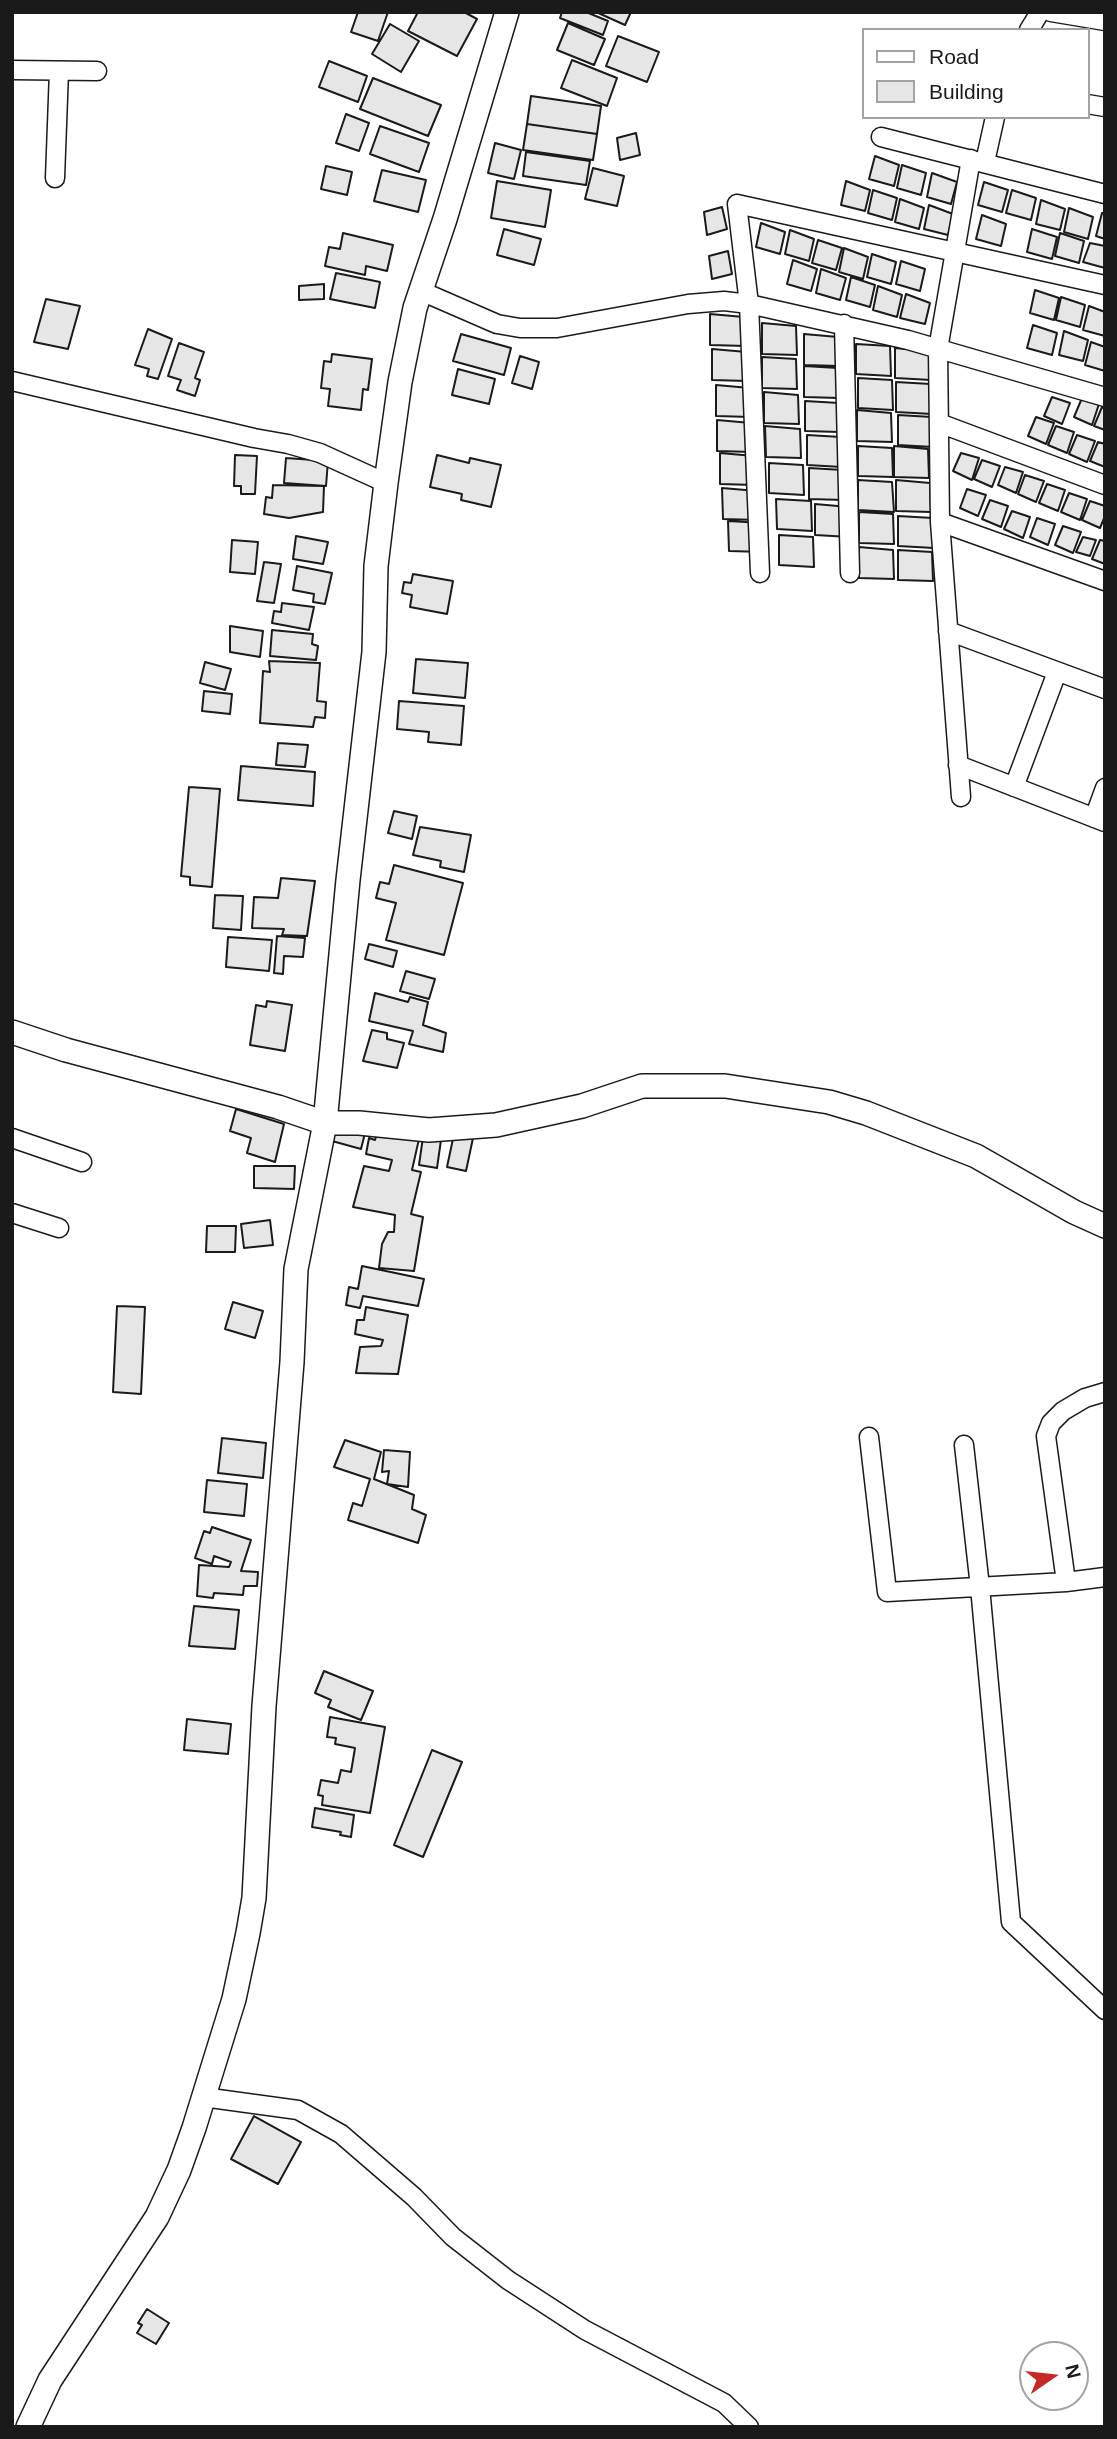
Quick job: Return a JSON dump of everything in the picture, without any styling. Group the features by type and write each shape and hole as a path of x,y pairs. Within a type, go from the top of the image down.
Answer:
{"street":[{"path":"28,2427 50,2380 157,2217 179,2170 234,1999 254,1898 264,1706 292,1362 296,1269 325,1123 348,880 374,652 376,566 386,483 400,382 415,308 445,219 507,12"},
{"path":"1030,28 1040,12"},
{"path":"1051,12 1105,21"},
{"path":"12,70 97,71"},
{"path":"55,178 59,71"},
{"path":"961,797 940,522 938,349 956,252 978,161 994,119"},
{"path":"881,137 1105,194"},
{"path":"760,573 749,304 737,204 1105,285"},
{"path":"421,291 498,324 520,328 557,328 688,304 724,301 749,304 844,324 1105,397"},
{"path":"844,324 850,573"},
{"path":"12,381 288,444 320,453 386,483"},
{"path":"939,423 1105,485"},
{"path":"940,522 1105,582"},
{"path":"948,631 1105,689"},
{"path":"1014,786 1057,671"},
{"path":"958,765 1100,820 1105,788"},
{"path":"12,1032 66,1050 278,1107 325,1123 359,1123 429,1130 496,1125 582,1106 642,1086 680,1084 738,1088 829,1102 866,1113 976,1156 1074,1212 1105,1226"},
{"path":"12,1138 82,1162"},
{"path":"12,1213 59,1228"},
{"path":"1066,1582 1046,1436 1051,1423 1063,1411 1085,1398 1105,1392"},
{"path":"869,1437 887,1592 1066,1582 1105,1577"},
{"path":"964,1445 1011,1922 1105,2010"},
{"path":"203,2097 298,2110 341,2134 414,2197 453,2237 508,2280 585,2330 724,2403 749,2427"}],"building":[{"path":"358,12 388,12 378,41 351,32"},
{"path":"418,12 464,12 477,19 457,56 408,31"},
{"path":"562,12 586,12 608,21 603,35 560,18"},
{"path":"596,12 631,12 625,25"},
{"path":"568,23 605,39 594,65 557,50"},
{"path":"390,24 419,41 401,72 372,54"},
{"path":"618,36 659,52 647,82 606,66"},
{"path":"572,60 617,78 607,106 561,88"},
{"path":"329,61 367,76 358,102 319,87"},
{"path":"373,78 441,105 428,136 360,109"},
{"path":"531,96 601,106 597,134 527,124"},
{"path":"346,114 369,123 359,151 336,143"},
{"path":"527,124 597,134 593,160 523,150"},
{"path":"380,126 429,143 419,172 370,154"},
{"path":"636,133 640,155 620,160 617,138"},
{"path":"495,143 521,150 514,179 488,173"},
{"path":"526,152 590,161 586,185 523,176"},
{"path":"875,156 899,165 894,186 869,179"},
{"path":"902,165 926,173 921,195 897,188"},
{"path":"326,166 352,172 347,195 321,189"},
{"path":"593,168 624,176 617,206 585,199"},
{"path":"382,170 426,180 418,212 374,201"},
{"path":"932,173 957,182 951,204 927,197"},
{"path":"497,181 551,190 545,227 491,218"},
{"path":"846,181 870,190 865,211 841,205"},
{"path":"984,182 1008,190 1002,212 978,205"},
{"path":"873,190 897,198 892,220 868,213"},
{"path":"1012,190 1036,198 1031,220 1006,213"},
{"path":"900,199 924,208 919,229 895,222"},
{"path":"1041,200 1065,209 1060,230 1036,224"},
{"path":"929,205 953,214 948,235 924,229"},
{"path":"722,207 727,229 707,235 704,212"},
{"path":"1069,208 1093,217 1088,239 1064,232"},
{"path":"1102,213 1105,214 1105,239 1096,236"},
{"path":"982,215 1006,224 1001,246 976,239"},
{"path":"761,223 785,232 780,254 756,247"},
{"path":"504,229 541,239 534,265 497,255"},
{"path":"1032,229 1057,237 1052,259 1027,252"},
{"path":"790,230 814,239 809,261 785,254"},
{"path":"343,233 393,245 387,271 366,266 365,275 325,266 329,247 340,249"},
{"path":"1060,233 1084,241 1079,263 1055,256"},
{"path":"818,240 842,248 836,270 812,263"},
{"path":"1090,243 1105,246 1105,268 1083,262"},
{"path":"844,248 868,257 863,279 839,272"},
{"path":"728,251 732,274 712,279 709,256"},
{"path":"872,254 896,262 891,284 867,277"},
{"path":"793,260 817,269 811,291 787,284"},
{"path":"901,261 925,269 920,291 896,284"},
{"path":"821,269 846,278 840,300 816,293"},
{"path":"336,273 380,282 375,308 330,299"},
{"path":"851,277 875,285 870,307 846,300"},
{"path":"324,284 324,299 299,300 299,286"},
{"path":"878,286 902,295 897,317 873,310"},
{"path":"1035,290 1059,298 1054,320 1030,313"},
{"path":"906,294 930,303 925,324 900,318"},
{"path":"1061,297 1085,305 1080,327 1056,320"},
{"path":"46,299 80,306 68,349 34,342"},
{"path":"1089,306 1105,312 1105,336 1083,330"},
{"path":"710,314 744,317 746,346 710,345"},
{"path":"762,323 796,326 797,355 762,354"},
{"path":"1033,325 1057,333 1052,355 1027,348"},
{"path":"148,329 172,339 158,379 147,376 149,369 135,365"},
{"path":"1064,331 1088,340 1083,361 1059,355"},
{"path":"461,334 511,348 504,375 453,361"},
{"path":"804,334 838,337 839,366 804,365"},
{"path":"1091,342 1105,347 1105,371 1085,365"},
{"path":"179,343 204,352 195,378 200,380 195,396 177,390 181,380 168,376"},
{"path":"856,344 890,346 891,376 856,374"},
{"path":"895,348 929,351 931,380 895,378"},
{"path":"712,349 747,352 748,381 712,380"},
{"path":"332,354 372,359 368,390 363,389 361,410 328,406 330,389 321,388 324,361 331,362"},
{"path":"520,356 539,362 532,389 512,383"},
{"path":"762,357 796,359 797,389 762,388"},
{"path":"804,366 838,368 839,398 804,397"},
{"path":"458,369 495,379 489,404 452,395"},
{"path":"858,378 892,380 893,410 858,408"},
{"path":"896,382 931,384 932,414 896,412"},
{"path":"716,385 750,388 751,417 716,416"},
{"path":"764,392 798,395 799,424 764,423"},
{"path":"1052,397 1070,403 1062,424 1044,416"},
{"path":"1082,398 1099,404 1092,425 1074,417"},
{"path":"805,401 839,403 840,432 805,431"},
{"path":"1102,407 1105,408 1105,430 1094,426"},
{"path":"857,410 891,413 892,442 857,441"},
{"path":"898,415 932,417 933,447 898,445"},
{"path":"1036,417 1054,423 1046,444 1028,436"},
{"path":"717,420 751,423 752,452 717,451"},
{"path":"765,426 800,429 801,458 766,457"},
{"path":"1056,426 1074,432 1067,453 1048,445"},
{"path":"807,435 841,437 842,467 807,465"},
{"path":"1077,435 1095,441 1087,462 1069,454"},
{"path":"1098,442 1105,444 1105,467 1090,461"},
{"path":"858,446 892,448 893,477 858,476"},
{"path":"894,446 928,449 929,478 894,477"},
{"path":"720,453 754,456 755,485 720,484"},
{"path":"961,453 979,458 972,480 953,471"},
{"path":"235,455 257,456 255,494 241,494 241,486 234,486"},
{"path":"437,455 469,463 470,458 501,465 491,507 461,500 462,494 430,487"},
{"path":"286,458 328,461 326,486 284,483"},
{"path":"982,460 1000,466 992,487 974,479"},
{"path":"769,463 803,465 804,495 769,493"},
{"path":"1005,467 1023,472 1016,493 998,485"},
{"path":"809,468 843,470 844,500 809,499"},
{"path":"1025,475 1044,481 1036,502 1018,494"},
{"path":"858,480 892,482 894,512 858,510"},
{"path":"896,480 930,483 931,512 896,511"},
{"path":"1047,484 1065,490 1058,511 1039,503"},
{"path":"273,485 324,486 323,512 289,518 264,514 266,497 272,498"},
{"path":"722,488 757,491 758,520 723,519"},
{"path":"967,489 986,495 978,516 960,508"},
{"path":"1069,493 1087,499 1080,520 1061,512"},
{"path":"776,499 811,501 812,531 777,529"},
{"path":"990,500 1008,506 1001,527 982,519"},
{"path":"1090,501 1105,506 1105,516 1100,528 1082,520"},
{"path":"815,504 849,507 850,537 815,535"},
{"path":"1012,511 1030,517 1023,538 1004,529"},
{"path":"859,512 893,514 894,544 859,543"},
{"path":"898,516 933,518 934,548 898,546"},
{"path":"1037,518 1055,524 1048,545 1030,537"},
{"path":"728,521 763,523 764,552 729,551"},
{"path":"1063,526 1081,532 1073,553 1055,545"},
{"path":"779,535 813,537 814,567 779,565"},
{"path":"296,536 328,542 323,564 293,559"},
{"path":"1083,537 1096,540 1090,556 1076,552"},
{"path":"232,540 258,542 255,574 230,572"},
{"path":"1100,540 1105,541 1105,564 1092,559"},
{"path":"859,547 893,550 894,579 859,578"},
{"path":"898,550 932,552 933,581 898,580"},
{"path":"264,562 281,564 274,603 257,601"},
{"path":"297,566 332,573 325,604 313,602 314,594 293,590"},
{"path":"413,574 453,581 447,614 410,607 412,595 402,593 404,582 411,583"},
{"path":"282,603 314,607 309,630 272,623 274,611 281,612"},
{"path":"230,626 263,631 260,657 230,652"},
{"path":"272,630 313,634 312,644 318,646 316,660 270,656"},
{"path":"416,659 468,663 465,698 413,693"},
{"path":"269,661 320,663 317,701 326,702 325,718 315,717 313,727 260,723 263,671 270,672"},
{"path":"205,662 231,669 225,690 200,683"},
{"path":"204,691 232,694 230,714 202,711"},
{"path":"399,701 464,706 461,745 428,742 429,732 397,729"},
{"path":"278,743 308,745 305,767 276,765"},
{"path":"241,766 315,772 313,806 238,800"},
{"path":"189,787 220,789 212,887 190,885 190,877 181,876"},
{"path":"394,811 417,816 412,839 388,833"},
{"path":"420,827 471,835 464,872 440,867 441,861 413,855"},
{"path":"394,865 463,883 444,955 386,940 396,903 376,898 380,882 389,884"},
{"path":"281,878 315,881 307,936 282,935 284,929 252,928 254,897 278,898"},
{"path":"215,895 243,896 241,930 213,928"},
{"path":"277,936 305,938 303,957 284,956 283,974 274,973"},
{"path":"228,937 272,940 269,971 226,967"},
{"path":"369,944 397,951 393,967 365,959"},
{"path":"406,971 435,979 429,999 400,991"},
{"path":"375,993 408,1002 410,997 428,1002 423,1025 446,1033 443,1052 409,1044 413,1031 369,1021"},
{"path":"267,1001 292,1005 285,1051 250,1045 256,1005 266,1007"},
{"path":"372,1030 387,1033 387,1039 404,1043 397,1068 363,1061"},
{"path":"236,1109 284,1124 275,1162 247,1153 251,1138 230,1131"},
{"path":"337,1125 365,1133 361,1149 332,1141"},
{"path":"379,1127 419,1139 412,1170 421,1172 411,1214 423,1217 414,1271 379,1268 382,1244 388,1232 394,1232 395,1215 353,1207 364,1166 389,1171 392,1160 366,1154 369,1138 375,1140"},
{"path":"454,1134 473,1138 466,1171 447,1167"},
{"path":"423,1137 441,1140 437,1168 419,1165"},
{"path":"254,1166 295,1166 294,1189 254,1188"},
{"path":"270,1220 273,1245 244,1248 241,1224"},
{"path":"207,1226 236,1226 235,1252 206,1252"},
{"path":"362,1266 424,1279 418,1306 363,1296 360,1308 346,1305 349,1287 358,1289"},
{"path":"233,1302 263,1311 255,1338 225,1329"},
{"path":"117,1306 145,1307 141,1394 113,1392"},
{"path":"366,1307 408,1315 398,1374 356,1373 360,1347 381,1346 383,1340 355,1334 357,1320 364,1320"},
{"path":"222,1438 266,1443 263,1478 218,1473"},
{"path":"345,1440 381,1452 374,1479 414,1495 412,1509 426,1515 418,1543 348,1520 353,1503 362,1506 370,1479 334,1467"},
{"path":"384,1450 410,1452 408,1487 387,1484 389,1471 382,1472"},
{"path":"207,1480 247,1484 244,1516 204,1512"},
{"path":"212,1527 251,1540 241,1571 258,1572 257,1586 244,1586 243,1595 214,1593 213,1598 197,1596 199,1565 229,1567 231,1562 214,1556 212,1564 195,1558 204,1531 210,1533"},
{"path":"194,1606 239,1610 235,1649 189,1646"},
{"path":"324,1671 373,1691 361,1720 328,1707 331,1700 315,1693"},
{"path":"330,1717 385,1727 370,1813 322,1805 323,1796 318,1795 321,1780 338,1783 341,1770 351,1772 355,1748 335,1744 336,1738 327,1737"},
{"path":"187,1719 231,1724 228,1754 184,1750"},
{"path":"432,1750 462,1762 423,1857 394,1845"},
{"path":"315,1808 354,1815 351,1837 340,1835 341,1832 312,1827"},
{"path":"254,2116 301,2142 278,2184 231,2159"},
{"path":"147,2309 169,2323 156,2344 137,2333 142,2325 138,2323"}]}
